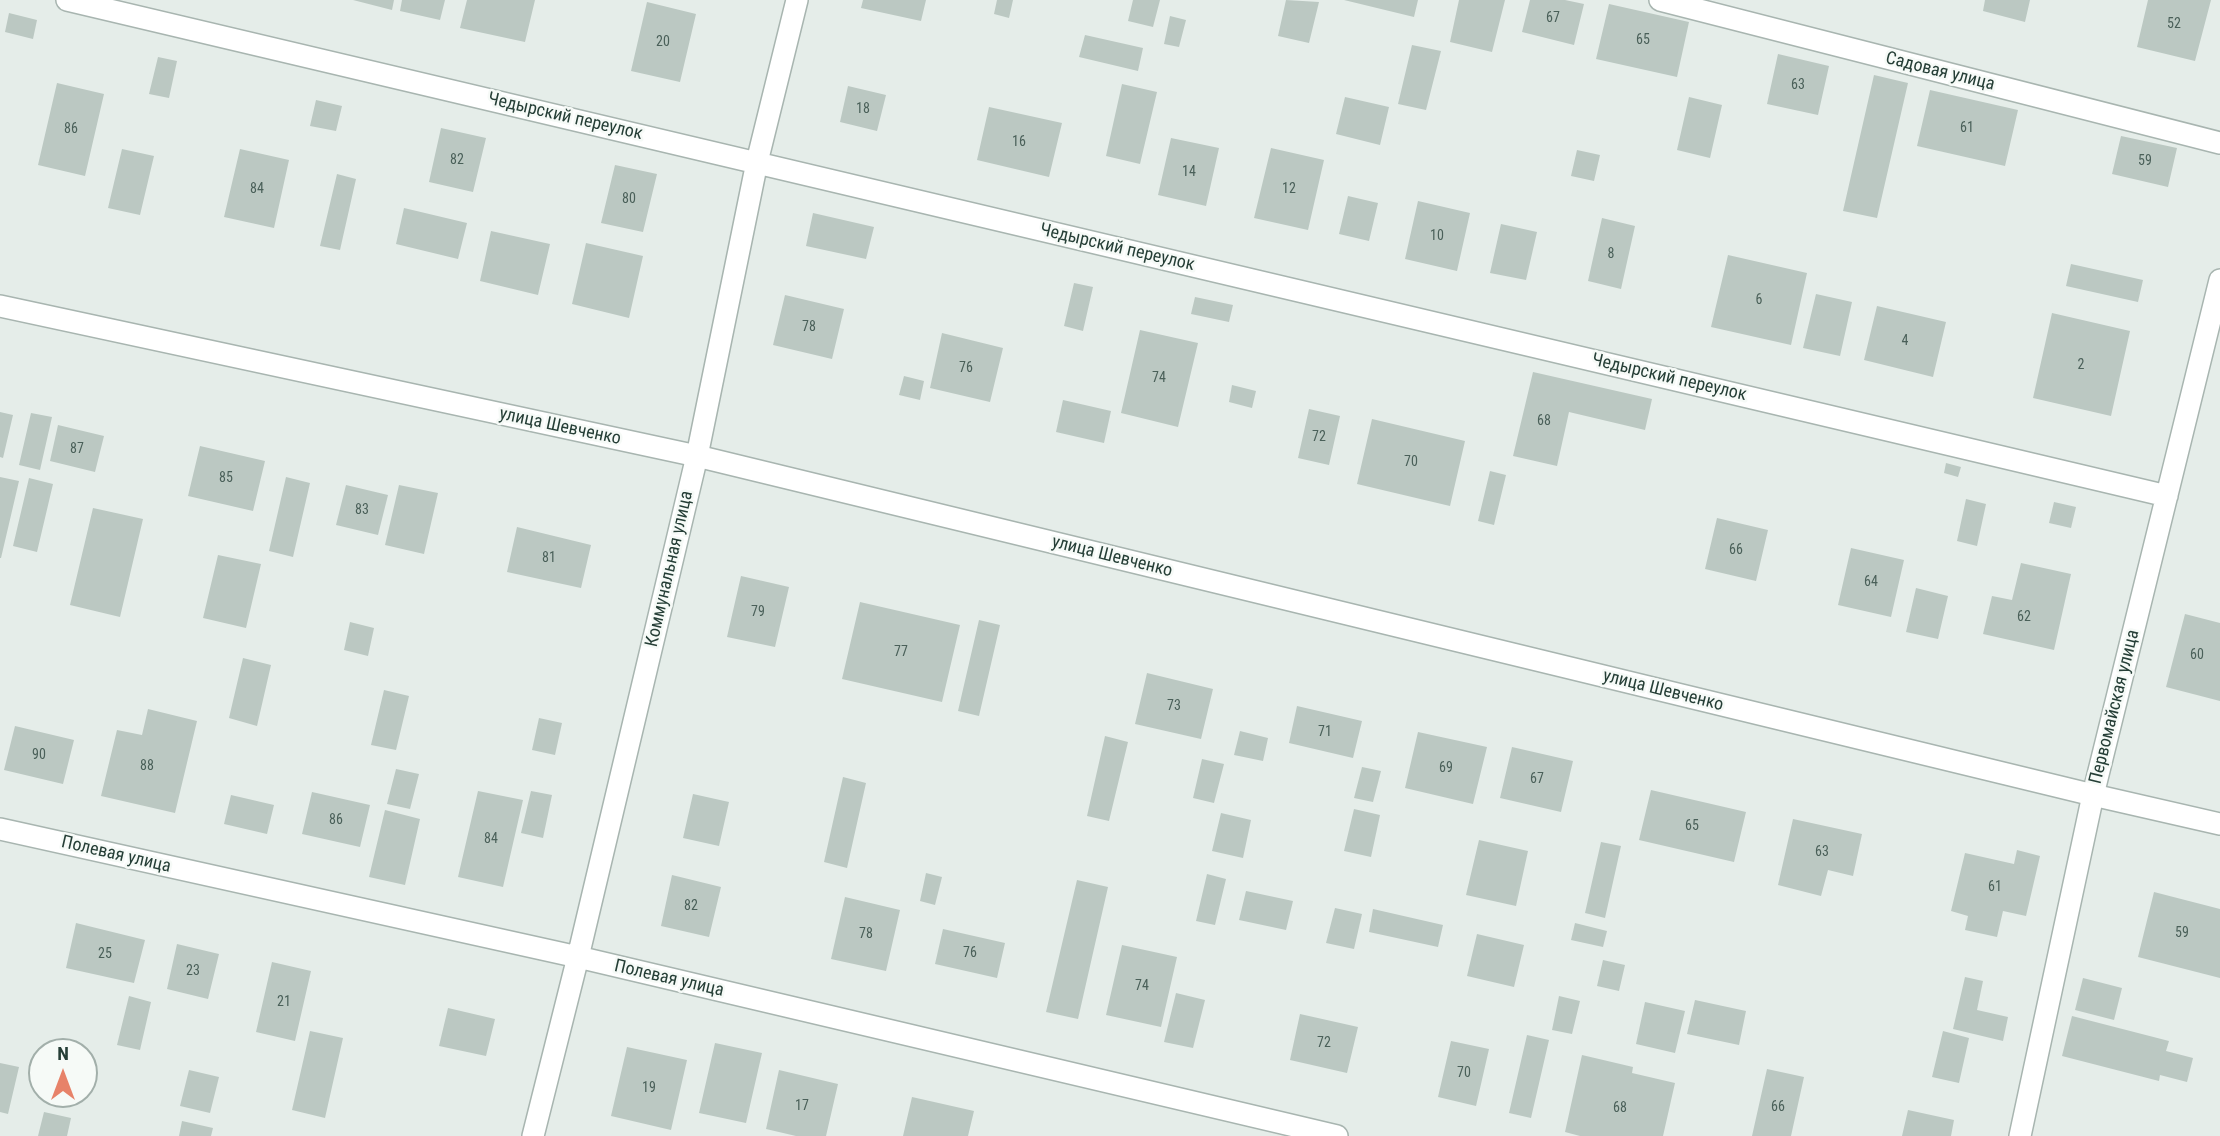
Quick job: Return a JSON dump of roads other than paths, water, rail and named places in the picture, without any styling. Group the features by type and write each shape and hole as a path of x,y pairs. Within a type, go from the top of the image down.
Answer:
{"street":[{"name":"Чедырский переулок","path":"67,0 2167,496"},
{"name":"Коммунальная улица","path":"533,1136 697,456 757,162 797,0"},
{"name":"Садовая улица","path":"1660,0 2220,143"},
{"name":"Первомайская улица","path":"2020,1136 2093,796 2220,280"},
{"name":"улица Шевченко","path":"0,306 697,456 2093,796 2220,824"},
{"name":"Полевая улица","path":"0,829 578,957 1337,1136"}]}
